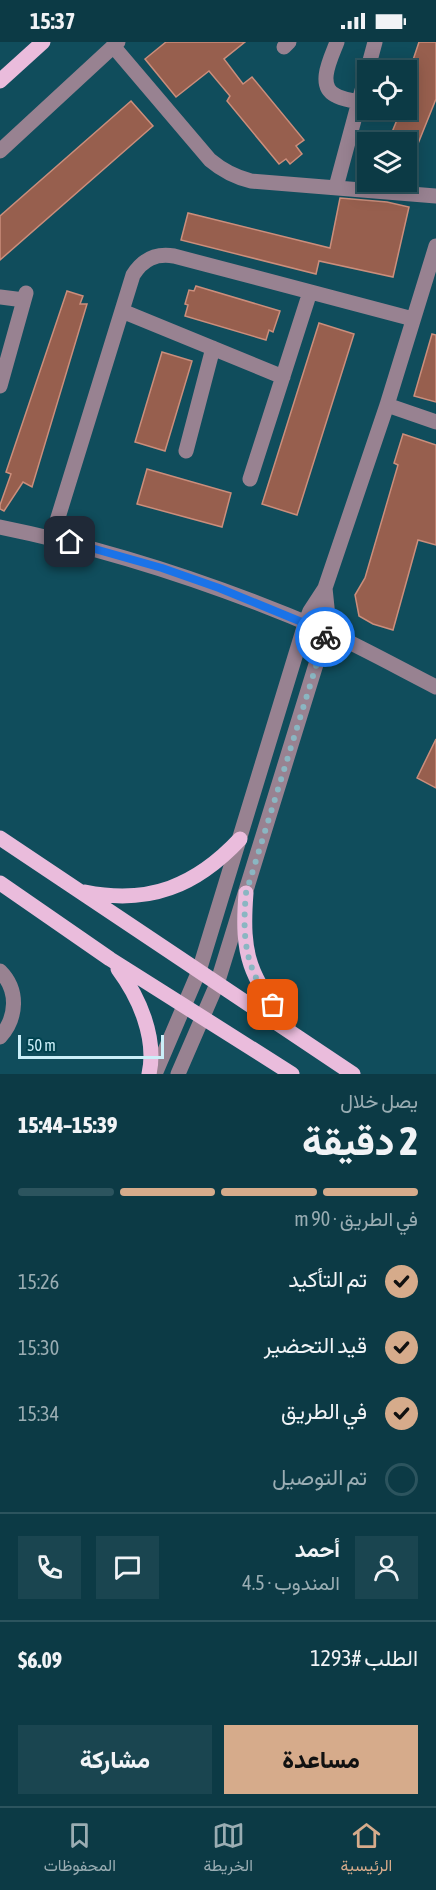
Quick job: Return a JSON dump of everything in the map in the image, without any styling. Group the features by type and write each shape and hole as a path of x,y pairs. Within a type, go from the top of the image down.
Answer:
{"main road":[{"path":"0,81 43,42"},
{"path":"0,838 353,1074"},
{"path":"78,890 103,896 129,897 154,893 179,885 202,873 223,858 240,839"},
{"path":"0,883 111,959 292,1074"},
{"path":"246,893 243,924 251,971 262,991 296,1036"},
{"path":"111,959 129,983 142,1010 149,1039 149,1074"}],"street":[{"path":"337,42 326,76 326,83 335,95 357,102"},
{"path":"370,60 375,42"},
{"path":"0,151 116,44 210,160 223,171 251,181 436,196"},
{"path":"336,187 357,106"},
{"path":"155,1074 199,970 305,624 310,611 325,588 387,405 436,246"},
{"path":"52,537 133,275 145,261 154,256 165,255 413,319"},
{"path":"250,479 310,292"},
{"path":"0,297 25,297 0,386"},
{"path":"122,311 283,377"},
{"path":"186,451 213,348"},
{"path":"387,405 436,422"},
{"path":"0,527 52,537 162,568 219,588 326,632 436,687"},
{"path":"178,1074 217,984 326,632 328,610 325,588"},
{"path":"0,971 10,984 14,1008 7,1029 0,1037"}],"building":[{"path":"166,42 245,42 224,59 243,84 252,77 304,140 296,146 302,154 290,164 286,159 279,164 227,101 230,96 209,71 176,97 145,59"},
{"path":"419,42 436,42 436,99 417,146 417,132 392,132 397,120 417,120 417,60 413,60"},
{"path":"131,101 153,126 0,260 0,216"},
{"path":"340,198 387,202 409,207 393,277 319,261 316,274 181,240 188,213 330,248"},
{"path":"196,286 280,311 273,332 269,330 266,340 185,316 188,305 185,304 189,290 194,291"},
{"path":"67,291 83,296 80,304 87,304 32,487 23,482 4,511 0,509 0,505 11,474 6,472"},
{"path":"319,323 354,334 297,515 262,504"},
{"path":"432,334 436,335 436,402 414,396"},
{"path":"162,352 192,361 165,451 135,442"},
{"path":"403,434 436,445 436,545 418,540 393,630 373,624 359,616 355,595 365,578 398,465 394,463"},
{"path":"147,469 231,493 222,527 137,504"},
{"path":"436,739 436,788 417,778"}],"way so far":[{"path":"273,1005 251,971 243,924 246,893 325,637"}],"route":[{"path":"70,542 107,551 219,588 326,632 325,637"}]}
